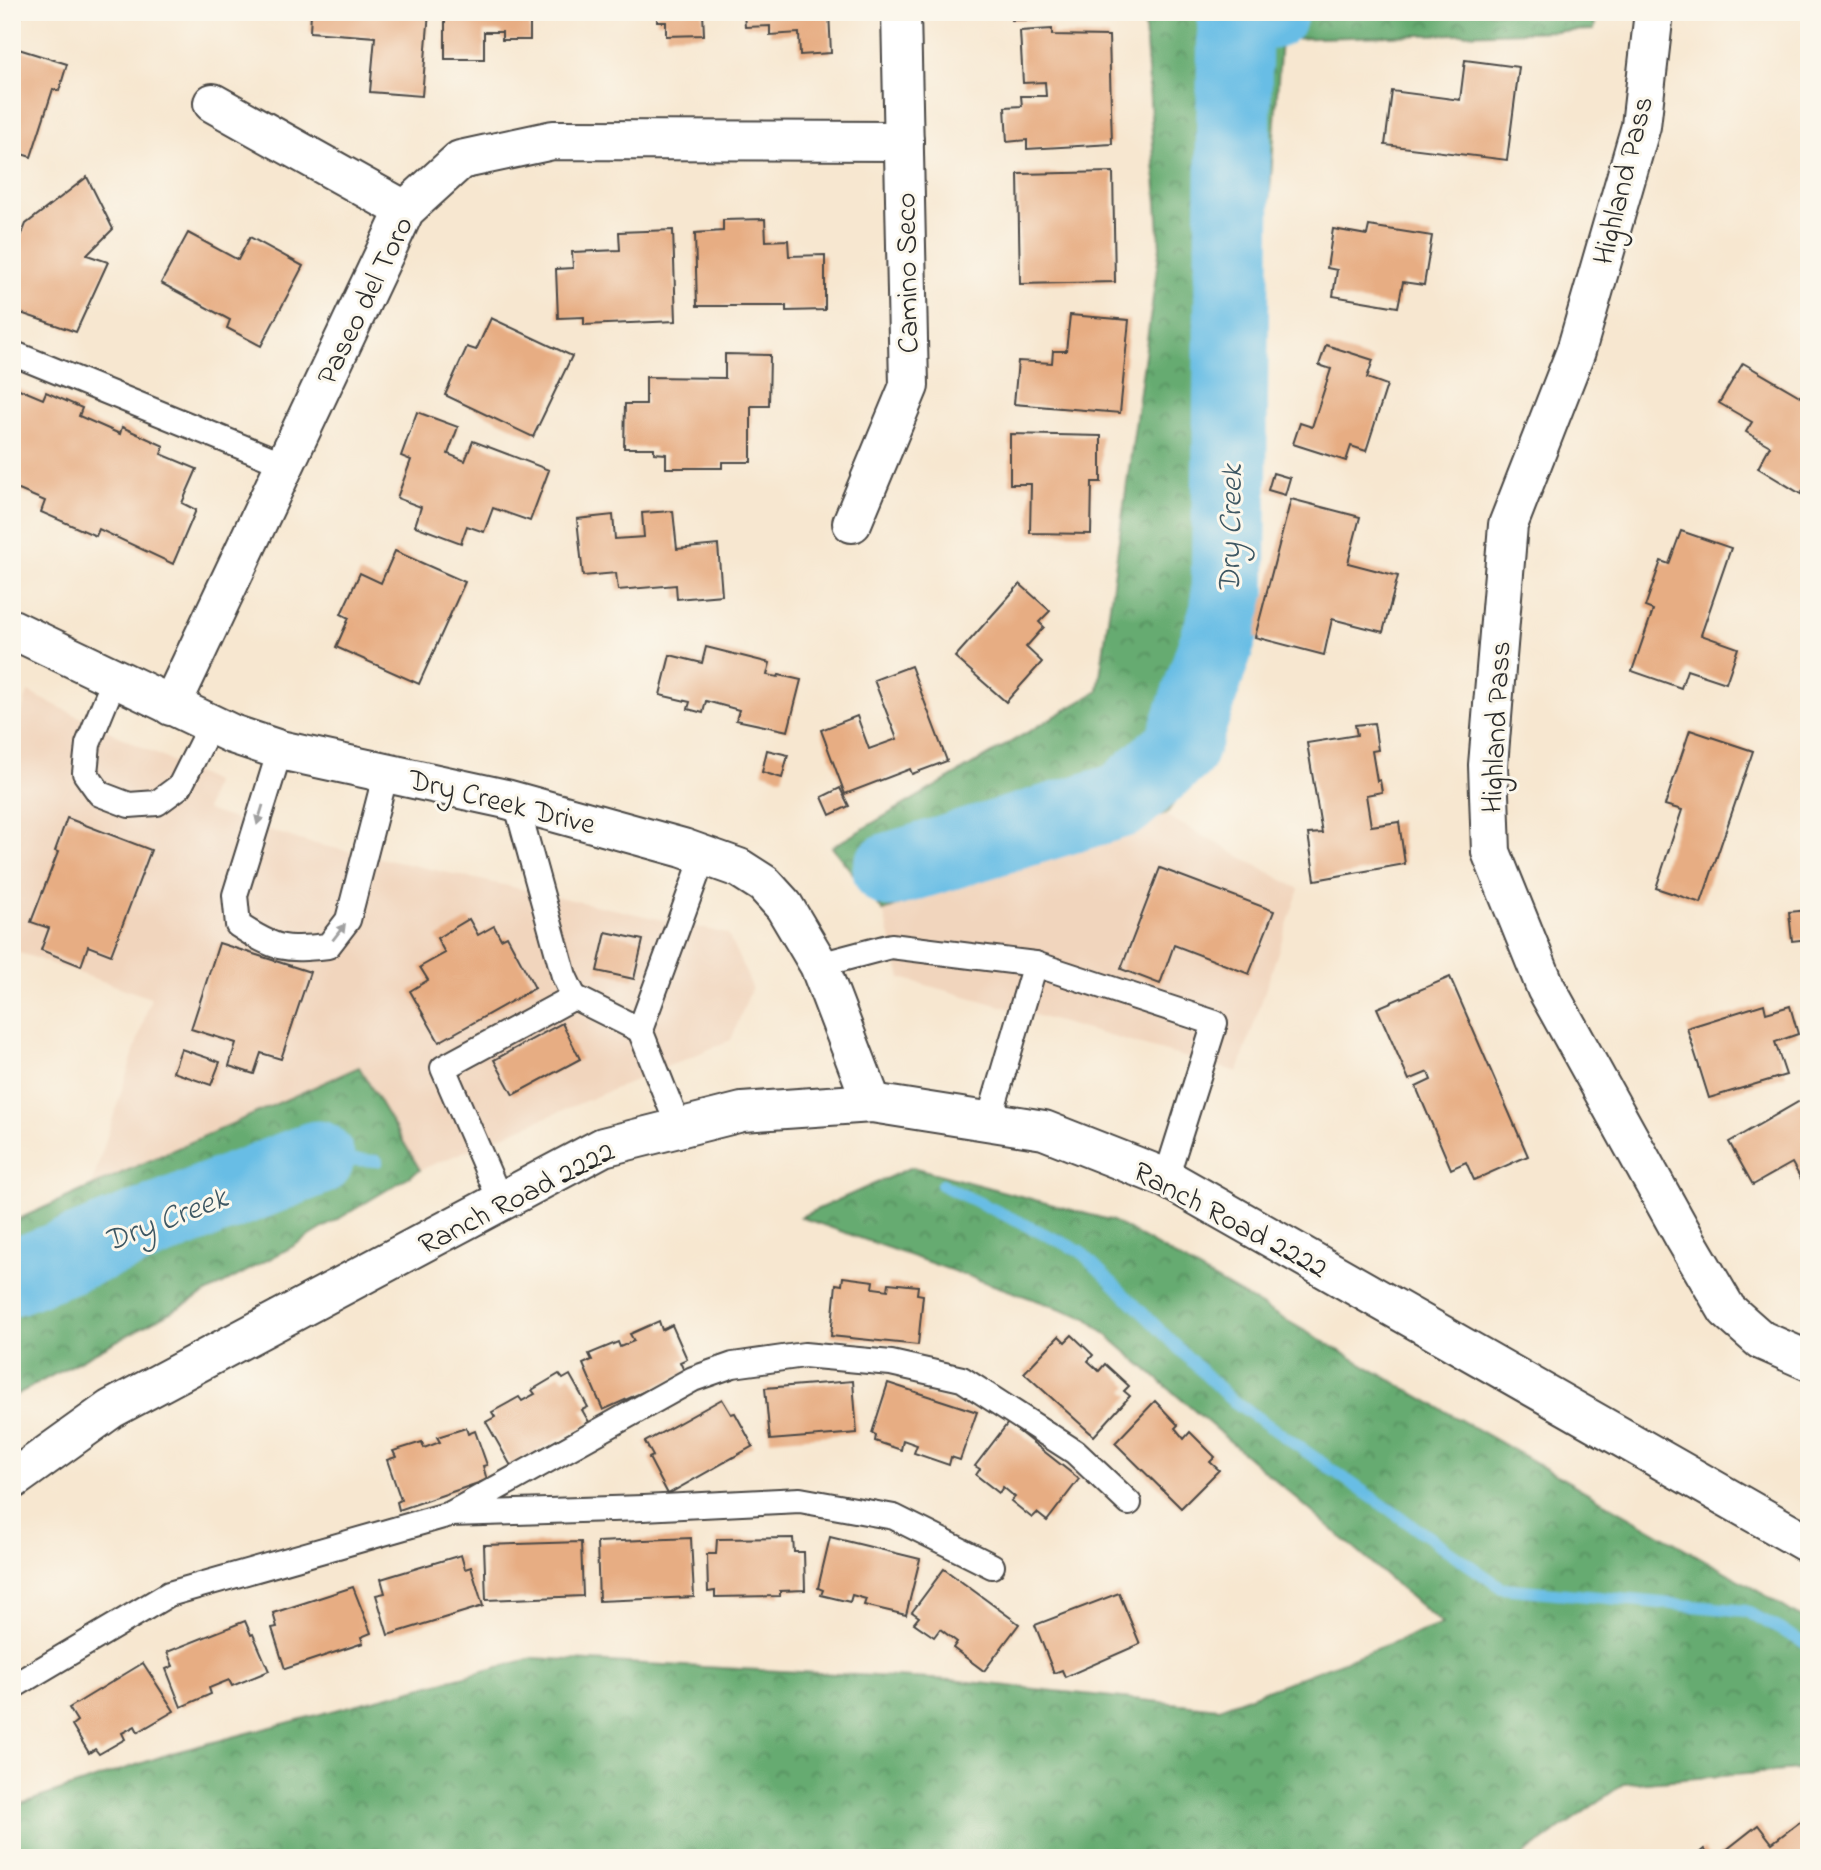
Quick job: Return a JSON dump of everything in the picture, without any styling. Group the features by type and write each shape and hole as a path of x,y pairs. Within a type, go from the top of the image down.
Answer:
{"street":[{"name":"Camino Seco","path":"852,523 909,386 901,12"},
{"name":"Highland Pass","path":"1654,14 1641,126 1576,351 1508,525 1488,765 1491,852 1546,988 1727,1310 1760,1340 1809,1361"},
{"path":"213,103 405,210"},
{"name":"Paseo del Toro","path":"171,706 405,210 460,160 553,140 904,141"},
{"name":"Dry Creek Drive","path":"12,629 171,706 280,750 516,802 704,855 739,868 764,884 784,906 819,965 872,1103"},
{"name":"Ranch Road 2222","path":"12,1480 111,1409 603,1147 742,1112 872,1103 1044,1130 1166,1178 1809,1544"}],"lane":[{"path":"12,353 284,464"},
{"path":"115,678 88,744 85,774 100,794 129,805 157,803 180,786 211,724"},
{"path":"280,750 235,895 238,925 263,941 292,950 328,946 348,920 386,773"},
{"path":"516,802 565,976 574,997 640,1030 679,1128"},
{"path":"640,1030 704,855"},
{"path":"819,965 891,946 1035,964 1214,1023 1166,1178"},
{"path":"989,1120 1035,964"},
{"path":"501,1202 443,1068 574,997"},
{"path":"12,1687 169,1594 450,1514 693,1379 733,1365 804,1355 891,1363 962,1379 1076,1452 1129,1503"},
{"path":"450,1514 800,1500 894,1517 992,1566"}],"shaded area":[{"path":"28,692 214,782 206,810 306,842 728,934 752,987 731,1040 420,1170 359,1068 91,1187 151,998 12,950 12,743"},
{"path":"1165,815 1299,889 1238,1072 901,978 883,911"}],"green space":[{"path":"1144,12 1596,12 1594,30 1281,39 1250,465 1243,637 1225,729 1167,813 883,911 832,847 1098,691 1160,247"},
{"path":"359,1067 420,1170 290,1248 12,1397 12,1222"},
{"path":"912,1167 1113,1221 1759,1591 1809,1623 1809,1769 1623,1784 1519,1858 12,1858 12,1807 172,1753 533,1658 950,1680 1219,1708 1442,1624 1087,1318 800,1217"}],"building":[{"path":"12,12 30,12 12,21"},
{"path":"311,12 429,12 422,96 370,92 375,37 310,32"},
{"path":"445,12 549,12 549,17 530,17 530,40 502,40 502,32 484,32 484,59 445,59"},
{"path":"657,12 703,12 704,35 666,36 666,22 657,22"},
{"path":"744,12 829,12 831,53 800,55 799,33 770,35 770,26 745,27"},
{"path":"1012,12 1127,12 1127,18 1012,20"},
{"path":"1052,29 1052,35 1109,36 1112,144 1027,149 1027,140 1007,142 1005,107 1022,106 1021,96 1046,96 1045,82 1023,83 1020,31"},
{"path":"12,47 67,64 59,91 53,89 31,157 12,151"},
{"path":"1465,60 1519,67 1507,160 1385,145 1392,91 1460,100"},
{"path":"1113,172 1115,282 1020,284 1018,174"},
{"path":"87,177 113,229 87,255 108,262 76,332 12,310 12,259 26,224"},
{"path":"765,219 766,241 788,240 789,256 825,255 825,310 786,311 786,306 697,306 695,233 723,231 723,220"},
{"path":"1369,226 1432,236 1424,285 1403,282 1398,307 1333,296 1337,270 1327,268 1333,229 1367,235"},
{"path":"673,230 676,321 584,325 584,317 558,318 556,269 573,268 572,252 620,250 619,232"},
{"path":"188,233 238,260 250,237 303,266 261,346 227,328 230,320 161,283"},
{"path":"1070,315 1129,320 1120,413 1014,404 1018,361 1052,363 1053,351 1066,351"},
{"path":"491,318 572,356 533,437 445,395 467,347 476,350"},
{"path":"1326,345 1373,360 1367,378 1387,385 1366,451 1351,446 1346,461 1293,444 1300,423 1312,427 1331,369 1319,365"},
{"path":"725,354 770,355 769,406 751,406 751,462 722,462 722,468 666,468 666,454 654,453 654,448 624,448 625,404 646,404 646,377 725,378"},
{"path":"1743,363 1803,398 1809,388 1809,480 1801,494 1758,468 1770,446 1746,432 1752,422 1719,403"},
{"path":"12,386 43,399 46,392 82,408 79,416 120,434 122,427 164,446 161,454 197,469 182,503 196,510 173,564 99,529 96,536 41,512 45,501 12,487"},
{"path":"417,412 458,427 448,454 465,461 473,441 549,470 530,521 493,508 484,532 467,526 461,543 415,526 421,507 397,498 411,460 401,456"},
{"path":"1010,434 1101,436 1101,482 1092,482 1091,534 1030,533 1031,484 1010,484"},
{"path":"1273,473 1290,478 1285,495 1268,490"},
{"path":"1291,499 1360,517 1348,563 1398,576 1383,632 1332,619 1324,655 1255,637"},
{"path":"673,511 677,549 718,545 722,595 677,599 676,585 618,590 616,573 583,576 577,519 613,515 615,539 644,537 642,513"},
{"path":"1681,531 1731,548 1701,635 1738,648 1726,683 1687,670 1681,688 1632,671 1653,610 1645,607 1661,561 1669,564"},
{"path":"395,551 465,582 419,684 336,647 349,618 341,614 360,573 381,583"},
{"path":"1020,584 1050,611 1039,622 1044,627 1026,647 1042,662 1006,702 955,657"},
{"path":"706,647 770,663 767,675 801,680 788,731 736,720 739,710 706,701 703,713 688,709 690,702 660,695 670,655 702,663"},
{"path":"911,666 947,761 912,774 910,769 845,794 821,730 857,716 869,749 897,739 874,680"},
{"path":"1374,723 1378,750 1372,751 1377,781 1380,780 1382,792 1366,795 1371,826 1399,822 1405,864 1315,880 1308,834 1322,833 1307,743 1357,735 1355,725"},
{"path":"1690,730 1753,751 1701,903 1656,888 1682,810 1665,805"},
{"path":"767,750 788,755 782,778 762,772"},
{"path":"840,788 849,806 830,815 822,797"},
{"path":"67,818 151,850 111,955 88,946 81,966 41,950 49,928 31,922 58,852 55,851"},
{"path":"1160,868 1274,911 1249,974 1174,945 1160,984 1121,969"},
{"path":"1809,910 1809,939 1792,941 1789,912"},
{"path":"469,919 478,935 494,926 501,939 507,936 535,988 439,1042 410,991 428,980 420,967 445,953 437,938"},
{"path":"606,932 643,940 634,979 597,971"},
{"path":"219,943 310,972 281,1059 261,1053 254,1074 229,1066 236,1043 191,1029"},
{"path":"1450,977 1528,1156 1474,1180 1466,1162 1451,1169 1416,1087 1431,1080 1428,1072 1409,1080 1377,1008"},
{"path":"1764,1004 1766,1013 1790,1006 1798,1034 1775,1042 1786,1075 1709,1098 1687,1028"},
{"path":"562,1023 580,1059 513,1095 494,1060"},
{"path":"181,1049 220,1062 211,1085 173,1072"},
{"path":"1805,1098 1809,1104 1809,1193 1792,1163 1753,1185 1729,1142"},
{"path":"843,1277 874,1281 873,1288 888,1290 889,1283 918,1286 917,1294 923,1295 918,1345 831,1336 836,1284 842,1285"},
{"path":"659,1321 662,1330 672,1325 687,1359 680,1362 685,1373 603,1410 583,1364 592,1360 589,1354 618,1342 620,1347 634,1341 630,1334"},
{"path":"1072,1335 1093,1355 1088,1361 1099,1371 1105,1364 1129,1386 1124,1391 1130,1396 1094,1436 1024,1373 1059,1336 1065,1342"},
{"path":"559,1374 563,1379 570,1375 588,1407 582,1410 589,1422 511,1466 486,1422 495,1417 492,1412 519,1397 522,1401 535,1394 532,1390"},
{"path":"853,1381 857,1433 770,1440 765,1388"},
{"path":"888,1383 977,1412 960,1460 951,1457 949,1465 914,1453 917,1445 903,1440 901,1450 875,1441 876,1435 872,1433"},
{"path":"722,1399 731,1414 735,1413 753,1446 668,1494 649,1458 653,1456 645,1442"},
{"path":"1155,1401 1178,1425 1175,1428 1184,1439 1190,1432 1215,1457 1210,1462 1219,1470 1181,1508 1115,1443"},
{"path":"1008,1423 1079,1479 1047,1521 1037,1513 1032,1518 1011,1501 1015,1497 1003,1487 999,1493 976,1475 980,1469 975,1466"},
{"path":"466,1428 468,1434 475,1431 487,1465 483,1466 487,1480 399,1510 397,1502 401,1500 387,1460 396,1457 393,1451 422,1442 424,1448 440,1442 437,1437"},
{"path":"830,1537 920,1559 906,1615 864,1605 866,1599 852,1595 850,1602 821,1595 823,1590 818,1588"},
{"path":"691,1538 694,1597 599,1601 597,1542"},
{"path":"793,1538 794,1552 804,1552 805,1590 780,1591 780,1596 715,1597 715,1591 708,1592 707,1554 716,1554 717,1539"},
{"path":"581,1542 583,1596 486,1600 484,1545"},
{"path":"461,1555 465,1569 471,1567 483,1606 388,1635 376,1595 385,1593 381,1579"},
{"path":"944,1569 1019,1624 984,1671 953,1648 957,1642 940,1629 934,1637 914,1623 919,1617 912,1612"},
{"path":"353,1587 371,1633 361,1637 363,1643 285,1669 272,1628 277,1627 273,1613"},
{"path":"1119,1593 1140,1644 1065,1677 1062,1670 1054,1673 1035,1625"},
{"path":"245,1621 269,1671 232,1686 229,1680 209,1688 211,1694 181,1707 166,1669 173,1666 167,1652"},
{"path":"143,1663 174,1711 138,1732 135,1726 122,1733 125,1739 99,1754 95,1749 89,1753 72,1725 77,1721 69,1708"},
{"path":"1809,1815 1809,1858 1716,1858 1758,1825 1772,1843"},
{"path":"1704,1849 1711,1858 1693,1858"}],"waterway":[{"name":"Dry Creek","path":"1234,12 1235,18"},
{"name":"Dry Creek","path":"890,870 1122,800 1181,748 1228,610 1235,18 1271,12"},
{"path":"317,1158 377,1161"},
{"name":"Dry Creek","path":"12,1278 317,1158"},
{"path":"942,1185 1080,1251 1229,1398 1502,1588 1746,1611 1809,1645"}]}
